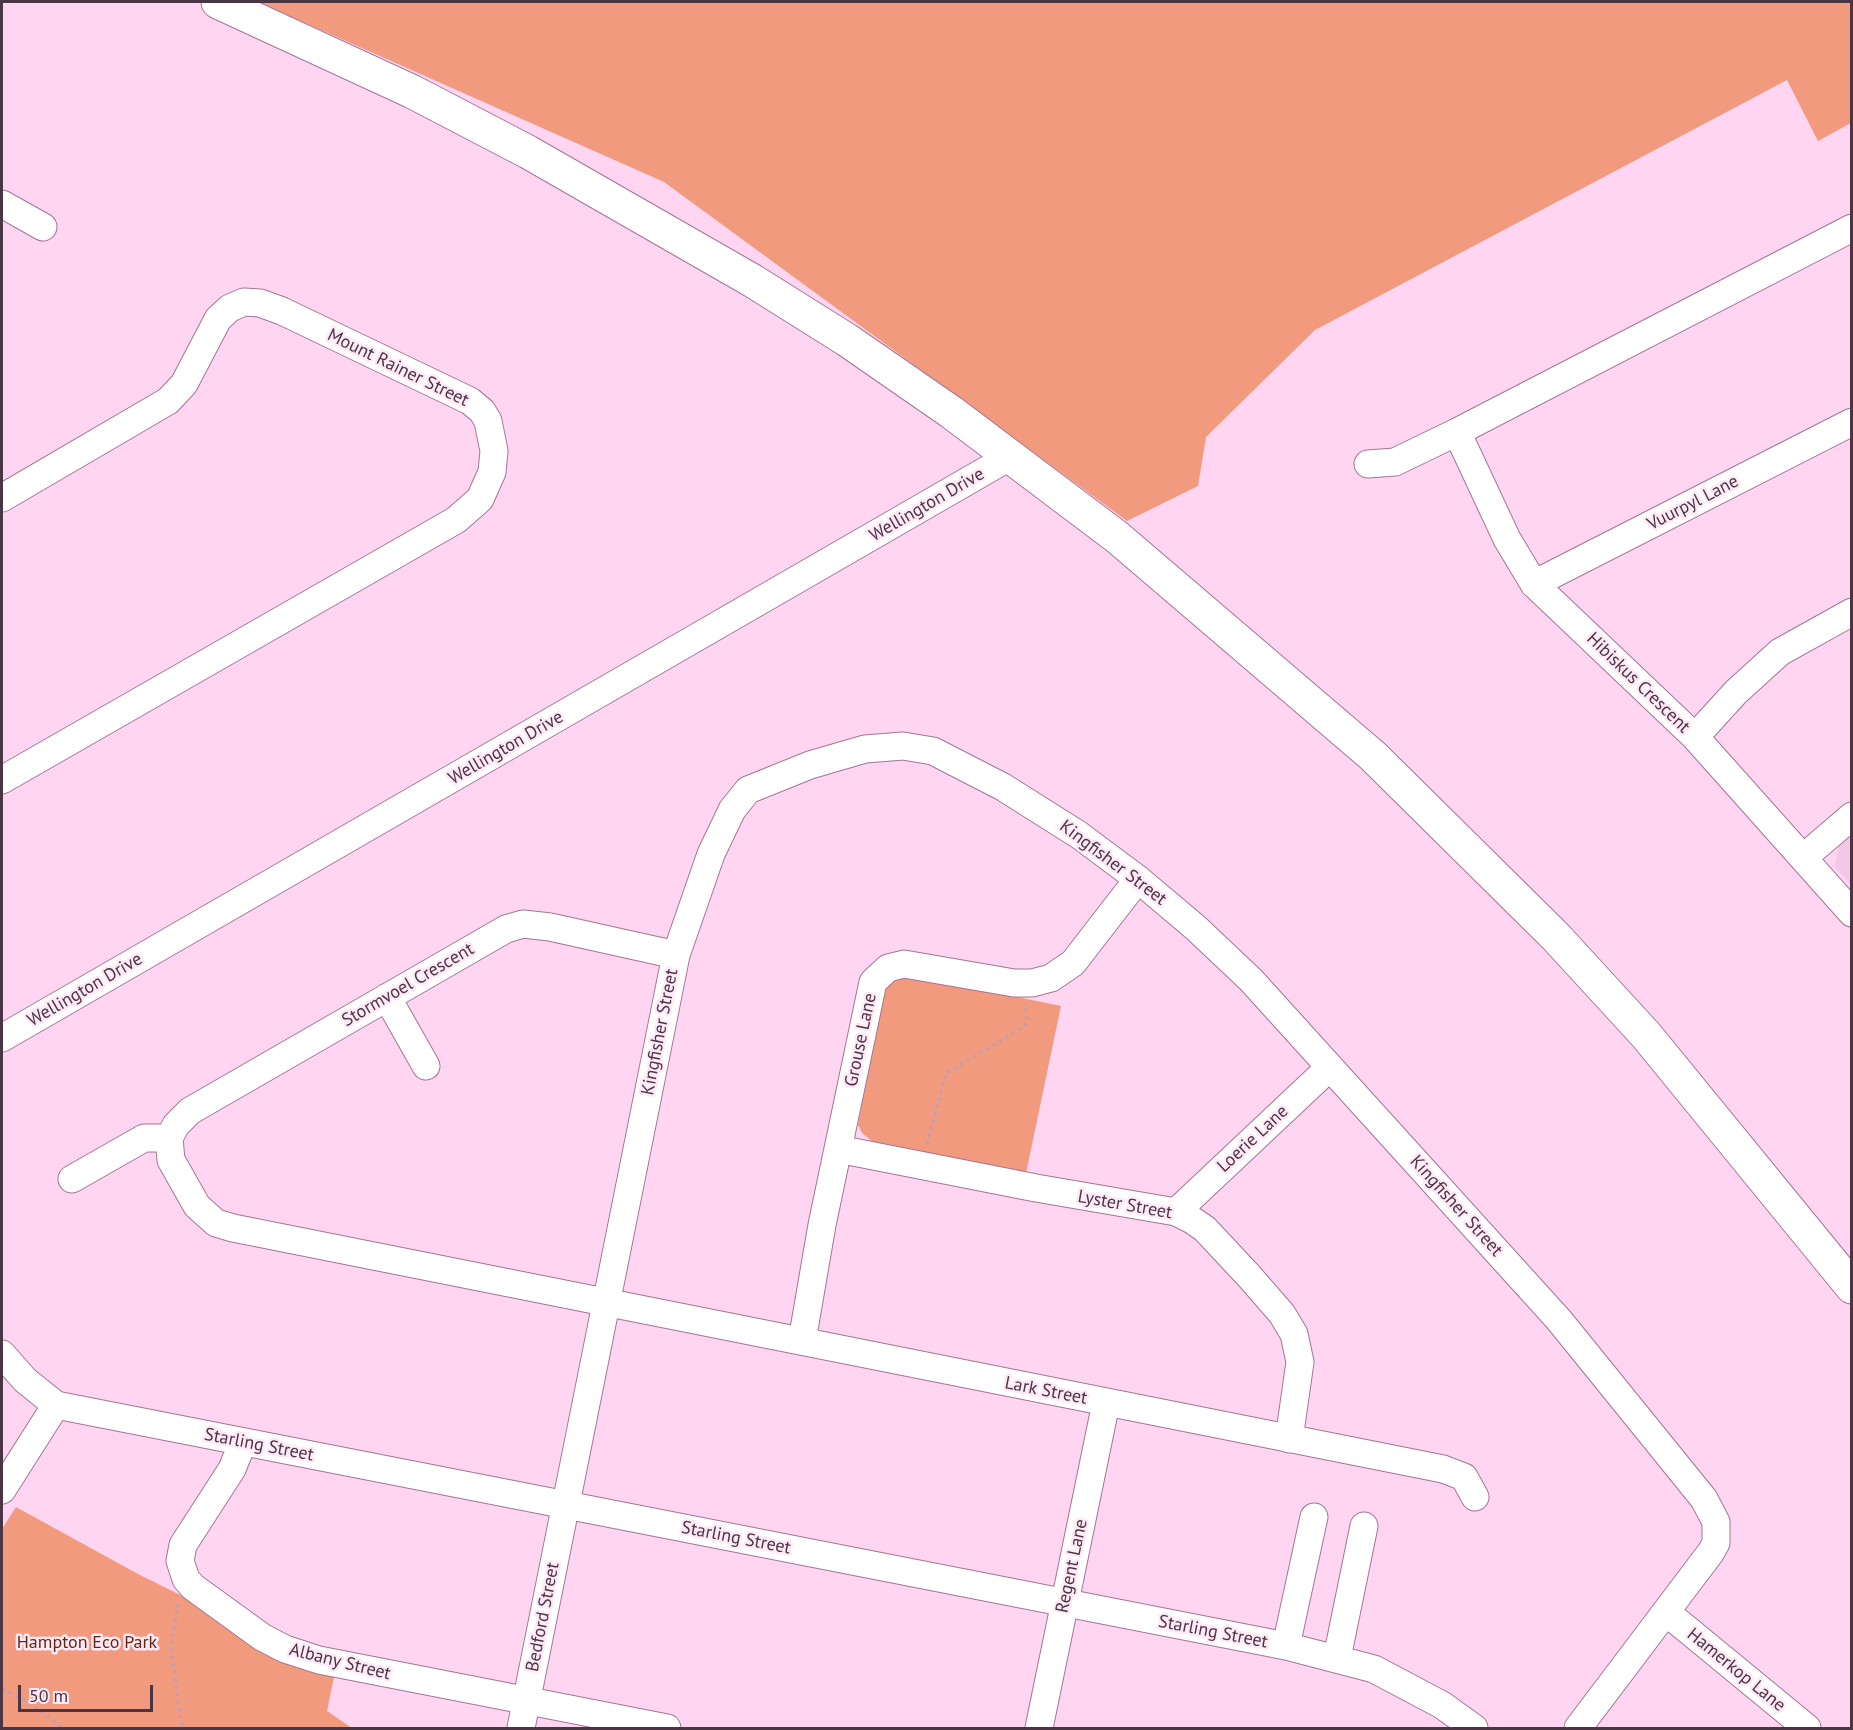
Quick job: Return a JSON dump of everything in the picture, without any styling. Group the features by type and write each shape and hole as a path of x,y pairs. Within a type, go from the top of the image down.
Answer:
{"main road":[{"path":"218,2 413,92 585,182 753,281 847,340 1011,456 1117,537 1373,756 1556,937 1646,1035 1851,1287"}],"street":[{"path":"2,204 43,227"},
{"path":"1368,464 1395,462 1457,432 1851,228"},
{"name":"Mount Rainer Street","path":"2,498 168,401 184,384 218,319 230,308 244,302 260,303 282,311 470,401 482,411 488,421 494,451 492,471 480,499 456,520 2,780"},
{"name":"Vuurpyl Lane","path":"1534,584 1851,422"},
{"name":"Hibiskus Crescent","path":"1457,432 1507,539 1534,584 1695,737 1851,913"},
{"name":"Wellington Drive","path":"2,1038 1011,456"},
{"path":"1695,737 1736,692 1780,652 1851,612"},
{"name":"Kingfisher Street","path":"565,1505 676,955 711,854 740,797 762,782 864,749 903,746 933,751 961,763 1079,835 1138,879 1196,928 1251,980 1559,1320 1704,1499 1716,1522 1716,1543 1578,1728"},
{"path":"1803,858 1851,816"},
{"name":"Grouse Lane","path":"802,1341 837,1149 873,982 888,968 904,964 1014,983 1032,983 1051,978 1073,963 1138,879"},
{"name":"Stormvoel Crescent","path":"170,1138 180,1119 196,1107 496,933 524,924 550,927 676,955"},
{"path":"387,997 426,1066"},
{"name":"Loerie Lane","path":"1176,1212 1330,1067"},
{"path":"72,1179 144,1138 170,1138 171,1160 197,1206 216,1223 321,1247 605,1303"},
{"name":"Lyster Street","path":"837,1149 1176,1212 1205,1229 1282,1314 1294,1334 1300,1362 1289,1439"},
{"name":"Lark Street","path":"605,1303 1454,1472 1464,1477 1475,1497"},
{"name":"Starling Street","path":"2,1354 25,1380 56,1406 1286,1646 1374,1669 1400,1681 1474,1728"},
{"name":"Regent Lane","path":"1039,1728 1106,1402"},
{"path":"2,1490 56,1406"},
{"path":"186,1579 180,1561 183,1545 231,1469 243,1442"},
{"name":"Bedford Street","path":"521,1728 565,1505"},
{"path":"1286,1646 1314,1517"},
{"path":"1337,1658 1364,1526"},
{"name":"Albany Street","path":"186,1579 203,1596 262,1636 302,1656 667,1728"},
{"name":"Hamerkop Lane","path":"1666,1612 1807,1728"}],"path":[{"path":"921,1166 943,1077 1027,1023 1024,999"},
{"path":"182,1728 171,1648 176,1614 186,1579"},
{"path":"2,1689 29,1702 63,1728"}],"shaded area":[{"path":"1851,831 1851,885 1835,867 1839,842"}],"green space":[{"path":"258,2 1851,2 1851,123 1818,141 1787,80 1315,330 1206,437 1198,486 1127,521 664,182"},
{"path":"901,973 1061,1006 1026,1173 874,1143 862,1133 858,1125 883,987"},
{"name":"Hampton Eco Park","path":"16,1507 138,1574 335,1672 327,1711 352,1728 2,1728 2,1529"}]}
